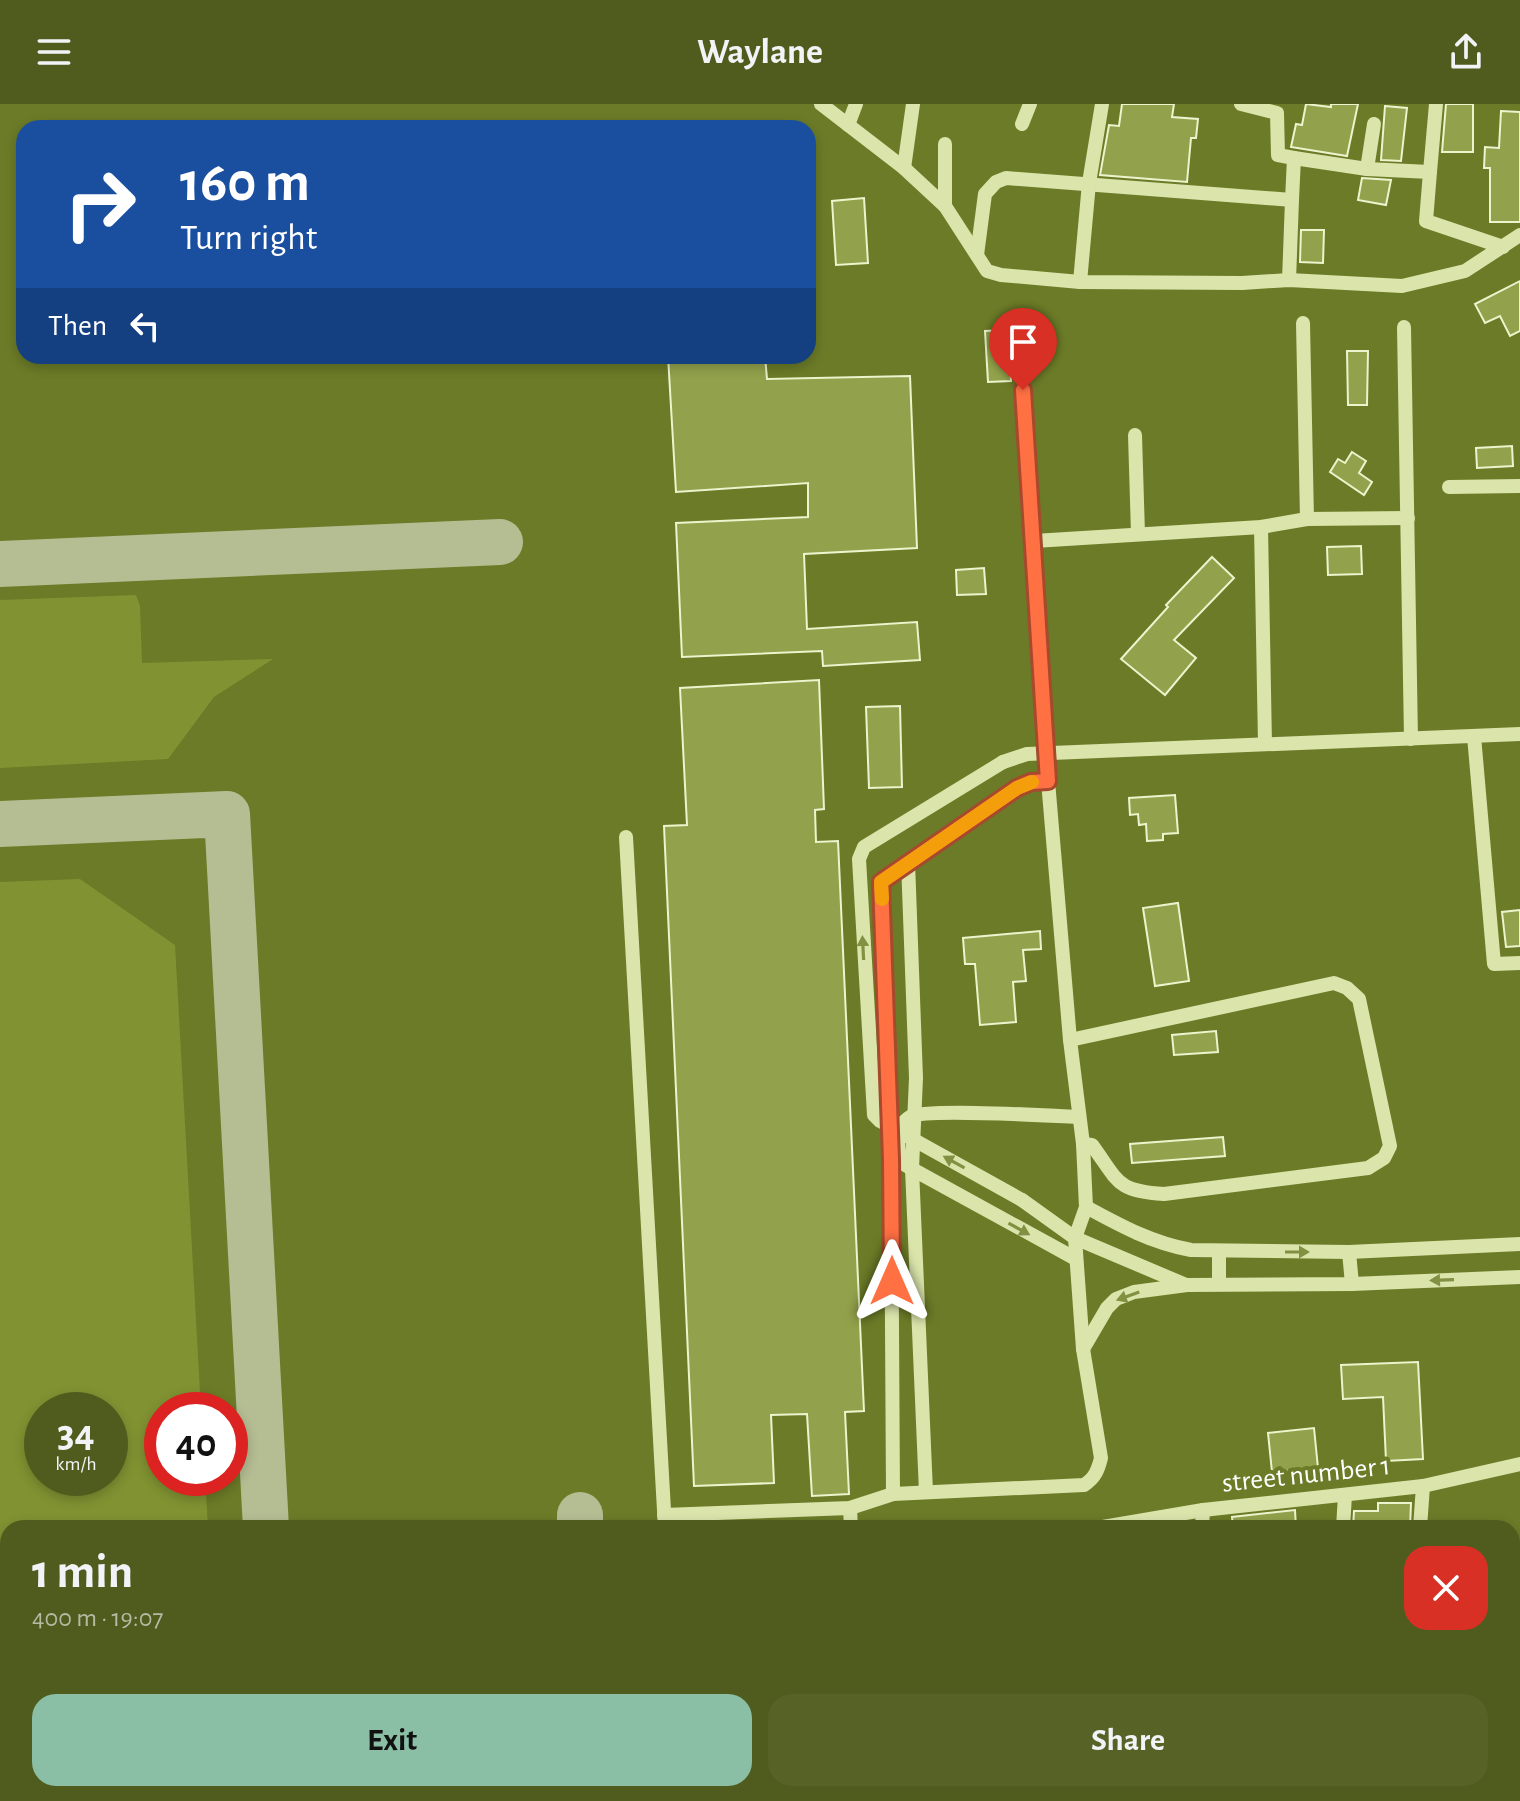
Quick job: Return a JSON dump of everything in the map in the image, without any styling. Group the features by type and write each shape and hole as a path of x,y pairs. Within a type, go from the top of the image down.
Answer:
{"street":[{"path":"821,104 904,168 945,206 987,271 1001,275 1080,282 1242,283 1289,280 1402,286 1465,271 1520,235"},
{"path":"848,125 856,104"},
{"path":"904,168 913,104"},
{"path":"1022,124 1030,104"},
{"path":"1080,282 1089,183 1102,104"},
{"path":"1241,104 1277,113 1278,155 1367,169 1430,172"},
{"path":"1436,104 1426,221 1503,247"},
{"path":"1367,169 1374,124"},
{"path":"945,144 945,206"},
{"path":"1289,280 1294,158"},
{"path":"977,255 985,194 996,182 1006,178 1292,200"},
{"path":"1303,323 1307,519"},
{"path":"1404,327 1411,739"},
{"path":"678,1520 850,1508 893,1494 1084,1485 1091,1480 1101,1458 1083,1349 1076,1259 1075,1238 1086,1207 1083,1144 1070,1040 1048,781 1023,390"},
{"path":"1135,435 1138,534"},
{"path":"1449,487 1520,486"},
{"path":"1034,541 1261,527 1307,519 1408,518"},
{"path":"1261,527 1265,744"},
{"path":"1187,1285 1075,1238 1022,1200 874,1115 859,859 864,847 1015,756 1520,734"},
{"path":"1474,736 1494,964 1520,963"},
{"path":"893,1494 891,1159 881,882 1017,788 1031,782 1048,781"},
{"path":"626,837 664,1520"},
{"path":"908,862 916,1078 914,1114"},
{"path":"1070,1040 1334,983 1347,988 1359,999 1390,1146 1384,1158 1368,1168 1164,1194 1141,1193 1122,1187 1092,1145 1083,1144"},
{"path":"1076,1259 902,1163 897,1149 898,1137 906,1119 914,1114 1079,1117"},
{"path":"912,1169 926,1492"},
{"path":"1086,1207 1165,1245 1219,1252 1349,1252 1520,1244"},
{"path":"1219,1252 1219,1284"},
{"path":"1349,1252 1352,1284"},
{"path":"1083,1349 1116,1299 1134,1292 1187,1285 1352,1284 1520,1277"},
{"name":"street number 1","path":"1144,1520 1203,1510 1423,1486 1520,1464"},
{"path":"1421,1520 1423,1486"},
{"path":"1343,1520 1345,1495"},
{"path":"850,1508 851,1520"},
{"path":"1202,1520 1203,1510"}],"green space":[{"path":"136,595 140,606 142,663 273,659 214,697 168,759 0,768 0,600"},
{"path":"80,879 175,945 200,1392 144,1392 144,1496 206,1496 208,1520 0,1520 0,882"}],"building":[{"path":"1122,104 1174,104 1172,117 1198,119 1196,138 1191,138 1187,182 1100,175 1109,125 1119,126"},
{"path":"1306,104 1331,107 1331,104 1358,104 1347,156 1291,147 1296,124 1302,125"},
{"path":"1446,104 1473,104 1473,152 1442,152"},
{"path":"1385,106 1407,108 1401,161 1381,160"},
{"path":"1501,111 1520,112 1520,222 1490,222 1490,168 1484,168 1485,147 1499,148"},
{"path":"1362,178 1391,180 1386,205 1358,200"},
{"path":"864,198 868,263 836,265 832,201"},
{"path":"1301,230 1324,230 1323,263 1300,262"},
{"path":"1520,281 1520,331 1510,336 1500,316 1485,323 1475,304"},
{"path":"1008,330 1011,381 988,382 985,331"},
{"path":"1347,351 1368,351 1367,405 1348,405"},
{"path":"668,364 766,364 767,379 910,376 917,548 804,554 807,629 917,622 920,660 823,666 822,651 682,657 676,523 808,517 808,483 676,492"},
{"path":"1512,446 1513,466 1477,468 1476,448"},
{"path":"1352,452 1366,461 1359,473 1372,482 1364,495 1330,472 1338,459 1345,463"},
{"path":"1361,546 1362,574 1328,575 1327,547"},
{"path":"1212,557 1234,578 1174,640 1196,658 1165,695 1121,659"},
{"path":"984,568 986,594 957,595 956,570"},
{"path":"819,680 824,809 815,810 816,842 838,841 864,1411 845,1412 849,1494 812,1496 807,1414 771,1415 774,1483 694,1486 664,826 687,825 680,688"},
{"path":"900,706 902,787 869,788 866,707"},
{"path":"1175,795 1178,833 1163,834 1163,840 1147,841 1146,824 1139,825 1138,814 1130,815 1129,798"},
{"path":"1178,903 1189,981 1155,986 1143,908"},
{"path":"1520,910 1520,946 1506,947 1502,912"},
{"path":"1040,931 1041,949 1023,950 1026,981 1013,982 1016,1022 980,1025 975,964 965,964 963,938"},
{"path":"1216,1031 1218,1052 1174,1055 1172,1035"},
{"path":"1223,1137 1225,1156 1132,1163 1130,1144"},
{"path":"1418,1362 1423,1459 1386,1461 1383,1397 1343,1399 1341,1365"},
{"path":"1314,1428 1318,1468 1272,1472 1268,1433"},
{"path":"1378,1503 1411,1503 1410,1520 1353,1520 1354,1511 1378,1511"},
{"path":"1295,1510 1296,1520 1232,1520 1232,1517"}],"taxiway":[{"path":"0,564 500,542"},
{"path":"0,824 227,814 266,1520"},
{"path":"580,1515 580,1520"}],"slow traffic":[{"path":"882,899 881,882 1017,788 1032,782"}],"route":[{"path":"892,1281 881,882 1017,788 1031,782 1048,781 1023,390"}]}
